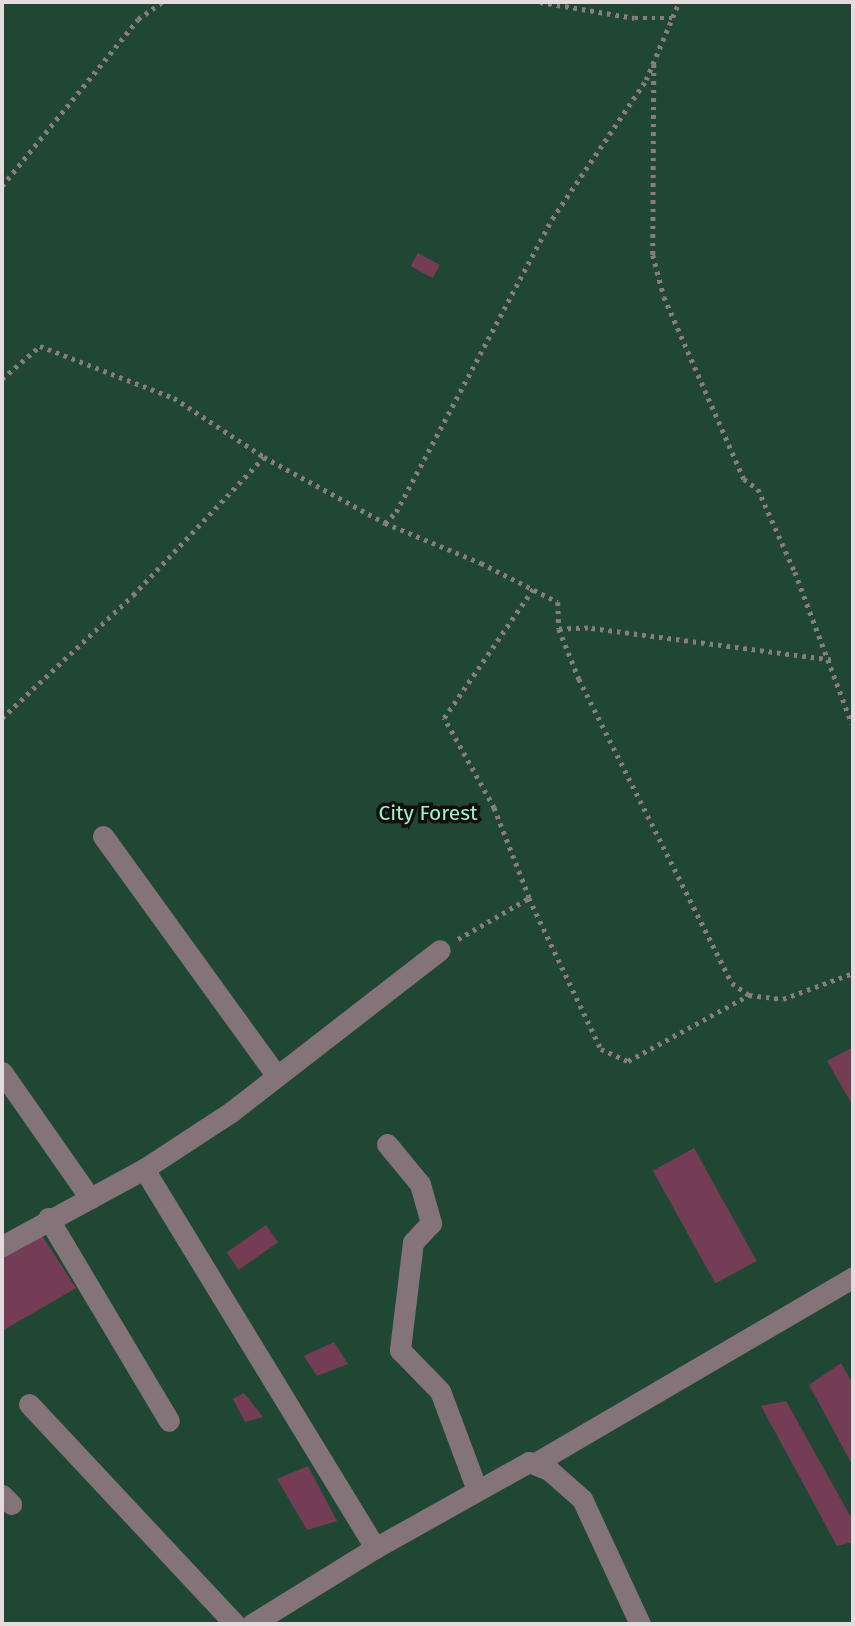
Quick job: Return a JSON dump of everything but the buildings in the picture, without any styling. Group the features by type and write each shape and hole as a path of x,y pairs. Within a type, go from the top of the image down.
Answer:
{"street":[{"path":"103,836 276,1075"},
{"path":"5,1237 48,1219 144,1169 276,1075 440,950"},
{"path":"2,1072 90,1198"},
{"path":"387,1144 420,1184 430,1223 413,1242 400,1350 440,1391 477,1490"},
{"path":"144,1169 375,1548"},
{"path":"48,1219 169,1420"},
{"path":"252,1624 375,1548 523,1464 537,1462 853,1277"},
{"path":"29,1404 235,1624"},
{"path":"537,1462 582,1499 640,1624"}],"path":[{"path":"2,186 138,19 162,2"},
{"path":"540,2 635,18 672,18"},
{"path":"385,523 396,512 552,219 646,80 679,2"},
{"path":"654,60 653,255 664,297 744,479 758,489 831,660 853,725"},
{"path":"2,379 40,346 174,398 264,457 385,523 558,602 559,629 579,679 732,984 749,995 783,999 853,973"},
{"path":"2,718 133,595 264,457"},
{"path":"533,589 444,718 494,808 528,898 601,1049 628,1061 749,995"},
{"path":"559,629 588,628 831,660"},
{"path":"440,950 528,898"}],"green space":[{"name":"City Forest","path":"2,2 853,2 853,1624 2,1624"}]}
